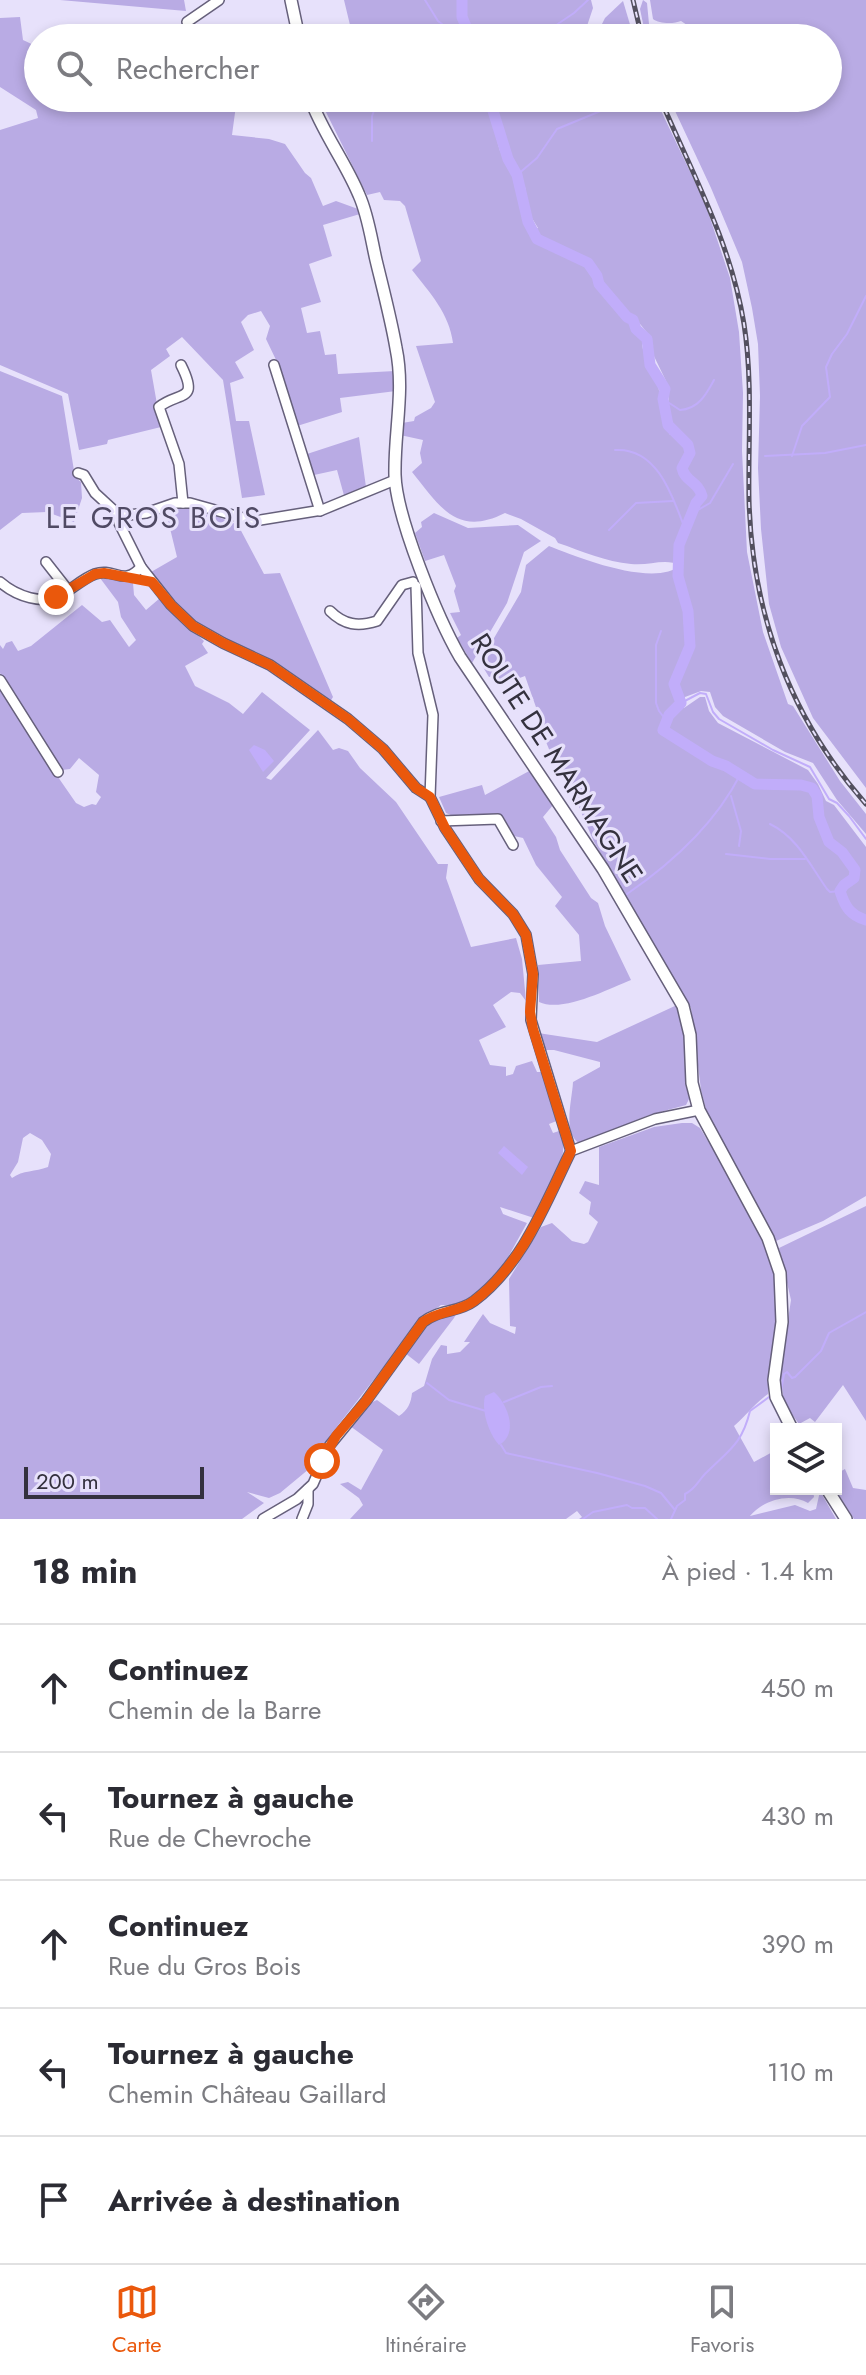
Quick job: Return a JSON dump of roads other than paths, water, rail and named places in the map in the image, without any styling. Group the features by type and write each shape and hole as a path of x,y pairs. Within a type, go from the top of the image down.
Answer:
{"main road":[{"path":"291,0 296,24"},
{"name":"ROUTE DE MARMAGNE","path":"316,112 361,200 396,347 401,375 395,480 422,569 419,584 452,643 603,869 683,1006 690,1035 692,1083 699,1110 768,1238 780,1273 782,1322 774,1380 776,1397 789,1423"},
{"path":"831,1495 846,1519"}],"street":[{"path":"187,22 219,0"},
{"path":"181,365 189,383 188,389 181,398 159,407 179,464 183,503"},
{"path":"274,365 320,511"},
{"path":"78,473 84,475 95,493 120,516 183,503 254,521 320,511 395,480"},
{"path":"120,516 119,523 141,567 171,605 193,626 270,665 348,719 383,749 416,788 430,797"},
{"path":"46,562 68,590"},
{"path":"129,576 141,567"},
{"path":"0,582 17,595 48,599 95,574 129,576 152,582"},
{"path":"330,611 347,624 377,621 402,585 419,584 418,653 433,715 430,797 441,821 479,879 513,914 526,935 533,974 530,1012 533,1029 571,1151"},
{"path":"0,680 58,772"},
{"path":"441,821 498,819 513,845"},
{"path":"302,1519 308,1504 308,1489 336,1436 366,1401 423,1322 435,1313 467,1306 504,1274 530,1234 571,1151 655,1119 699,1110"},
{"path":"263,1519 308,1489"}],"waterway":[{"path":"425,0 442,24"},
{"path":"462,0 465,24"},
{"path":"558,24 588,0"},
{"path":"372,141 374,112"},
{"path":"493,112 508,159 517,175 528,222 537,239 588,263 599,284 647,339 650,365 665,389 663,399 668,425 688,445 690,453 682,468 702,496 696,503 679,545 678,576 688,611 690,646 674,684 681,703 669,715 663,730 755,784 812,788 829,842 842,852 855,870 854,878 840,891 842,897 852,913 866,920"},
{"path":"517,175 537,158 557,129 598,112"},
{"path":"792,456 802,426 830,397 826,367 866,296"},
{"path":"663,399 680,410 692,407 714,380"},
{"path":"765,456 825,453 866,445"},
{"path":"615,450 630,451 653,466 669,490 685,529"},
{"path":"691,514 710,503 733,464"},
{"path":"609,530 636,503 673,501"},
{"path":"661,631 656,645 656,703 666,720"},
{"path":"681,703 700,693 706,694 719,719 810,767 829,799 837,803 866,839"},
{"path":"627,894 691,841 718,810 740,775"},
{"path":"731,796 741,831 739,846"},
{"path":"770,824 788,836 830,892 840,891"},
{"path":"726,854 805,859"},
{"path":"781,1391 784,1374 787,1372 792,1378 795,1377 821,1351 829,1333 866,1312"},
{"path":"427,1383 449,1400 486,1411"},
{"path":"504,1402 541,1387 552,1386"},
{"path":"671,1519 677,1506 685,1500 685,1494 739,1439 750,1411 769,1397"},
{"path":"501,1445 506,1453 645,1486 661,1493 675,1510"},
{"path":"583,1519 593,1512 627,1505 645,1508 657,1519"}],"railway":[{"path":"633,0 639,24"},
{"path":"666,112 720,237 744,324 750,412 752,542 767,624 796,700 839,771 866,804"}],"district":[{"name":"LE GROS BOIS","path":"154,518"}]}
